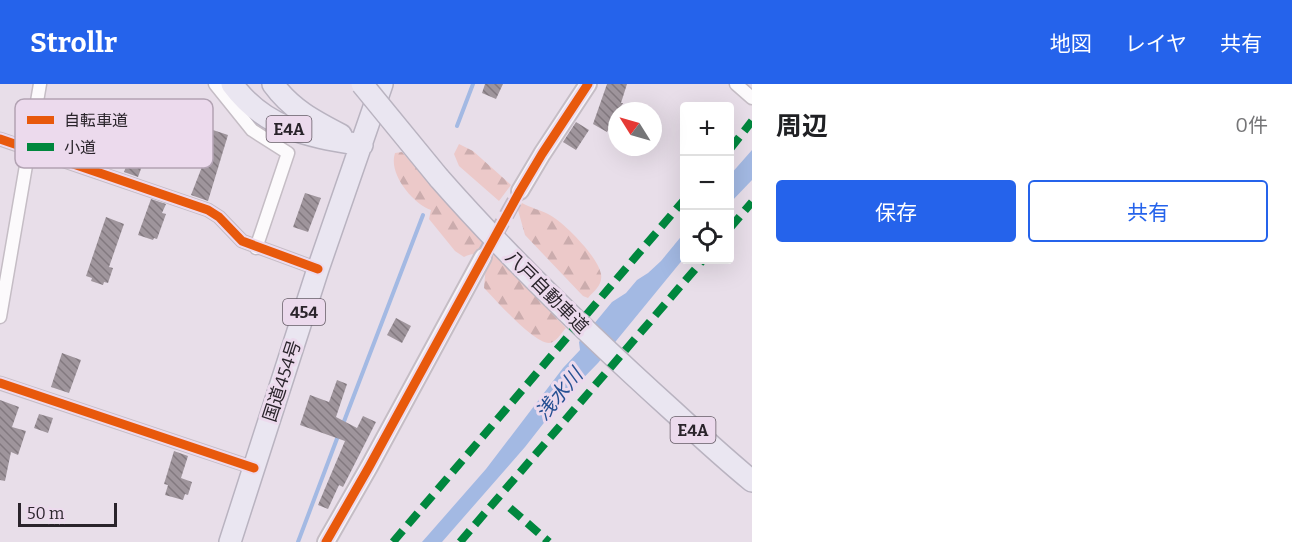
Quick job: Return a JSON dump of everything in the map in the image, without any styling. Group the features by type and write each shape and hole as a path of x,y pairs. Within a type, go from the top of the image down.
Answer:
{"highway":[{"name":"E4A","path":"232,84 253,108 278,124 311,136 362,145"},
{"name":"E4A","path":"273,84 304,116 362,145"},
{"name":"八戸自動車道","path":"362,84 443,175"},
{"name":"八戸自動車道","path":"375,84 494,240 752,482"},
{"name":"国道454号","path":"230,542 318,269 382,84"},
{"name":"八戸自動車道","path":"639,374 752,469"}],"street":[{"path":"37,99 40,84"},
{"path":"215,84 252,130 288,153 256,248"},
{"path":"520,192 588,84"},
{"path":"736,84 752,98"},
{"path":"0,139 15,144"},
{"path":"0,317 25,168"},
{"path":"84,168 208,210 219,217 242,241 318,269"},
{"path":"326,542 483,257"},
{"path":"0,383 254,468"}],"green space":[{"path":"459,144 473,151 511,185 499,201 459,166 454,154"},
{"path":"402,152 473,232 566,328 556,340 549,343 534,336 484,288 486,264 476,255 471,254 464,257 455,251 429,219 431,210 416,201 398,178 394,161 395,153"},
{"path":"522,203 563,224 594,259 599,267 601,281 598,288 588,298 583,296 525,235 518,210"}],"water":[{"path":"752,150 752,180 734,199 734,170"},
{"name":"浅水川","path":"680,238 680,263 598,363 561,401 525,447 442,542 422,542 486,469 563,368 580,350 579,342 612,302 626,293 637,280 661,261"}],"building":[{"path":"485,84 503,84 496,99 482,93"},
{"path":"607,84 627,84 621,102 608,102 607,132 593,124"},
{"path":"576,122 589,130 576,150 563,142"},
{"path":"213,130 228,135 208,201 191,195 202,168 213,168"},
{"path":"125,168 141,168 138,177 124,172"},
{"path":"305,193 321,198 308,232 293,227"},
{"path":"151,199 166,204 162,213 166,214 157,239 153,240 138,235"},
{"path":"106,217 124,224 109,267 113,268 108,283 104,282 103,285 91,281 92,278 86,276"},
{"path":"396,318 411,326 402,343 387,335"},
{"path":"62,353 81,360 69,393 51,387"},
{"path":"337,380 347,384 336,417 357,428 363,416 376,422 343,487 339,485 328,509 318,505 345,441 300,425 310,395 329,402"},
{"path":"0,400 19,407 12,427 26,431 18,455 11,452 5,481 0,480"},
{"path":"39,414 53,418 48,433 34,428"},
{"path":"174,451 188,456 181,478 192,482 188,495 185,494 183,500 165,495 168,485 164,484"}],"waterway":[{"path":"457,126 473,84"},
{"path":"343,424 423,215"},
{"path":"298,542 338,436"}],"tunnel":[{"path":"483,257 520,191"}],"marked path":[{"path":"734,144 752,121"},
{"path":"734,223 752,202"},
{"path":"393,542 680,205"},
{"path":"460,542 700,264"},
{"path":"510,508 549,542"}],"cycle path":[{"path":"326,542 520,191 588,84"},
{"path":"0,139 15,144"},
{"path":"85,168 208,210 219,217 242,241 318,269"},
{"path":"0,383 254,468"}]}
